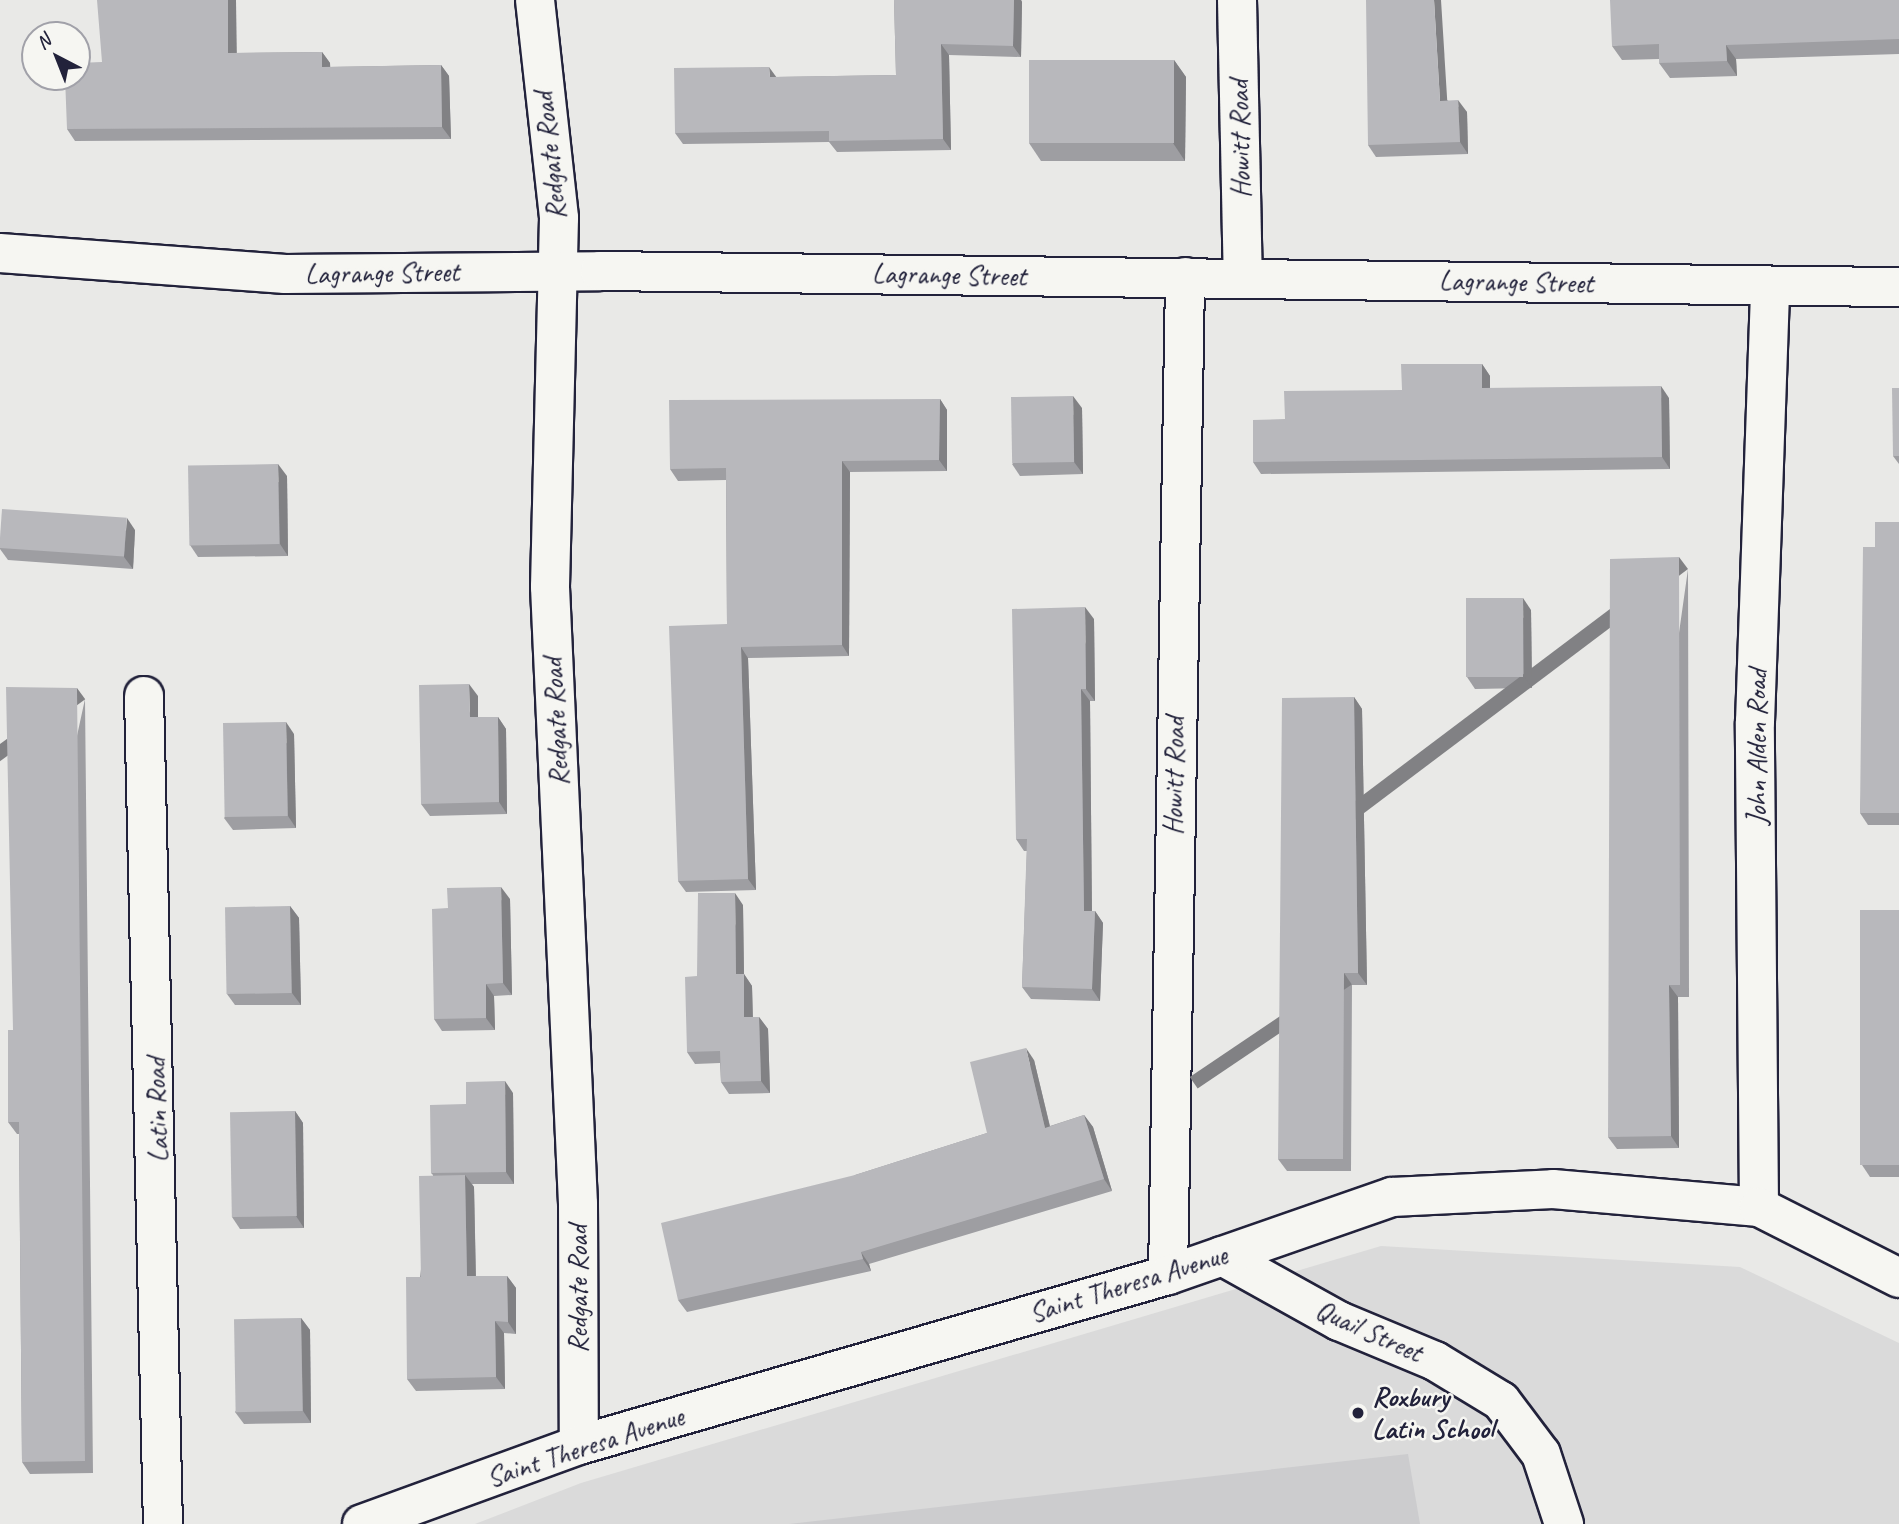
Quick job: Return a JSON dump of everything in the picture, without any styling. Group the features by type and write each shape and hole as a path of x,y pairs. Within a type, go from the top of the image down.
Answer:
{"street":[{"name":"Redgate Road","path":"535,0 559,218 550,587 578,1204 579,1445"},
{"name":"Howitt Road","path":"1237,0 1243,277"},
{"name":"Lagrange Street","path":"0,253 285,274 1243,277 1770,287 1899,286"},
{"name":"Howitt Road","path":"1168,1275 1185,277"},
{"name":"John Alden Road","path":"1759,1207 1755,722 1770,287"},
{"name":"Latin Road","path":"144,696 163,1524"},
{"name":"Saint Theresa Avenue","path":"362,1524 579,1445 1168,1275 1392,1197 1553,1189 1759,1207 1899,1278"},
{"name":"Quail Street","path":"1223,1256 1339,1321 1435,1360 1501,1401 1541,1454 1564,1524"}],"shaded area":[{"name":"Roxbury Latin School","path":"1381,1246 1740,1267 1899,1343 1899,1524 475,1524 581,1483"},
{"path":"1408,1454 1420,1524 789,1524"}],"building":[{"path":"97,0 228,0 228,53 322,52 322,67 441,65 442,127 67,129 66,91 91,91 91,62 102,62"},
{"path":"894,0 1014,0 1013,46 941,44 943,139 829,141 829,131 675,133 674,68 769,67 770,77 896,75"},
{"path":"1366,0 1434,0 1440,101 1458,100 1460,142 1368,145"},
{"path":"1610,0 1899,0 1899,39 1726,45 1727,61 1659,63 1659,44 1612,46"},
{"path":"1029,60 1174,60 1174,143 1029,143"},
{"path":"1401,364 1482,364 1482,388 1661,386 1662,457 1253,462 1253,420 1285,419 1284,391 1402,390"},
{"path":"1892,388 1899,388 1899,456 1893,456"},
{"path":"1073,396 1074,462 1012,463 1011,397"},
{"path":"940,399 939,460 842,461 842,645 741,647 748,879 678,881 669,626 727,624 726,468 670,469 669,400"},
{"path":"278,464 279,544 189,546 188,466"},
{"path":"2,509 127,518 124,557 0,548"},
{"path":"1875,522 1899,522 1899,813 1860,813 1863,547 1875,547"},
{"path":"1679,557 1680,985 1669,985 1671,1136 1608,1137 1610,559"},
{"path":"1466,598 1523,598 1523,677 1466,677"},
{"path":"1085,607 1086,689 1081,689 1084,911 1095,911 1092,989 1022,987 1027,839 1016,839 1012,609"},
{"path":"469,684 470,717 498,717 499,802 421,804 419,685"},
{"path":"6,687 77,688 85,1461 22,1462 19,1122 8,1122 8,1030 13,1030"},
{"path":"1354,697 1358,973 1344,973 1343,1159 1278,1159 1282,698"},
{"path":"286,722 288,816 225,817 223,723"},
{"path":"501,887 503,983 486,984 486,1018 434,1019 432,909 448,908 447,888"},
{"path":"698,893 735,893 736,974 744,974 744,1017 759,1017 761,1081 721,1082 720,1051 687,1052 685,977 697,976"},
{"path":"290,906 292,993 227,994 225,907"},
{"path":"1860,910 1899,910 1899,1165 1860,1165"},
{"path":"1026,1048 1045,1128 1084,1115 1104,1179 861,1252 863,1259 678,1300 661,1223 855,1175 987,1133 970,1062"},
{"path":"505,1081 506,1172 431,1173 430,1105 466,1104 466,1082"},
{"path":"295,1111 297,1216 232,1217 230,1112"},
{"path":"465,1175 467,1276 507,1276 508,1322 495,1321 496,1377 407,1379 406,1277 421,1277 419,1176"},
{"path":"301,1318 303,1411 236,1412 234,1319"}],"place":[{"name":"Roxbury Latin School","path":"1358,1413"}]}
